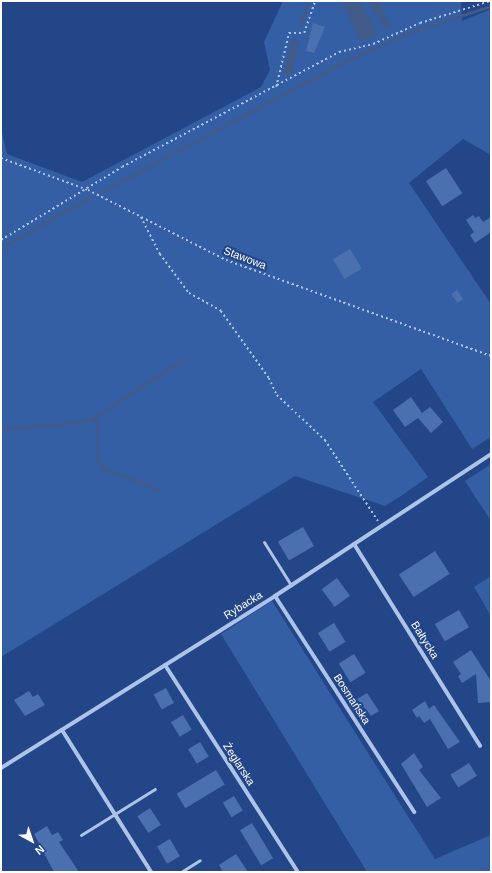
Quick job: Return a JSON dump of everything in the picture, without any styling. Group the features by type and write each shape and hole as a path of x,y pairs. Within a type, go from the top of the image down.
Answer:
{"street":[{"name":"Rybacka","path":"1,768 275,596 491,454"},
{"name":"Bałtycka","path":"354,544 480,746"},
{"name":"Bosmańska","path":"275,596 414,812"},
{"name":"Żeglarska","path":"165,665 298,872"},
{"path":"62,730 151,872"}],"lane":[{"path":"264,542 291,585"},
{"path":"81,835 155,789"},
{"path":"181,872 200,860"}],"path":[{"path":"276,87 289,33 304,33 315,1"},
{"path":"1,240 73,195 88,190 94,182 276,87 339,52 373,44 420,23 490,1"},
{"name":"Stawowa","path":"1,158 88,190 226,260 491,356"},
{"path":"141,217 160,254 189,293 221,311 269,378 277,395 325,440 382,526"}],"shaded area":[{"path":"283,1 461,1 462,21 491,9 491,155 463,139 409,183 491,304 491,437 472,449 421,369 373,402 428,477 401,496 385,506 295,476 1,657 1,97 2,133 7,154 82,182 261,87 270,70 264,42"},
{"path":"341,1 360,1 378,35 361,42"},
{"path":"368,1 379,1 392,29 384,28"},
{"path":"292,39 298,40 298,46 292,74 288,76 283,75"},
{"path":"491,464 491,521 465,481"},
{"path":"491,576 491,616 474,587"},
{"path":"272,601 435,859 491,835 491,872 367,872 221,634"}],"building":[{"path":"313,23 325,27 314,53 306,51"},
{"path":"446,168 462,193 442,206 426,181"},
{"path":"473,215 475,218 479,216 483,222 491,217 491,232 475,243 470,235 474,232 466,220"},
{"path":"350,249 362,269 345,279 333,259"},
{"path":"457,290 463,299 457,303 451,294"},
{"path":"411,397 422,413 430,407 443,422 431,433 418,418 405,427 393,410"},
{"path":"303,527 314,546 289,561 278,542"},
{"path":"435,551 450,574 414,597 399,574"},
{"path":"337,578 350,596 335,607 322,589"},
{"path":"459,610 469,627 445,641 435,624"},
{"path":"334,623 346,642 330,652 318,633"},
{"path":"471,650 491,681 491,702 478,703 476,674 462,683 458,676 461,674 453,662"},
{"path":"354,654 366,673 350,682 339,664"},
{"path":"166,688 174,703 162,710 154,695"},
{"path":"29,691 33,697 38,694 45,705 25,716 14,700"},
{"path":"367,693 379,711 371,716 357,699"},
{"path":"425,701 429,709 434,705 460,742 448,749 430,719 424,723 419,716 417,718 412,710"},
{"path":"183,715 192,730 180,737 171,722"},
{"path":"200,742 209,757 197,764 188,749"},
{"path":"414,753 423,767 419,770 441,798 427,807 401,764"},
{"path":"469,763 477,776 458,787 450,775"},
{"path":"216,770 225,785 185,808 177,794"},
{"path":"234,796 243,811 232,817 223,803"},
{"path":"150,808 161,825 148,833 137,816"},
{"path":"252,823 273,858 261,865 240,830"},
{"path":"47,826 52,835 58,832 63,840 59,842 79,872 54,872 34,834"},
{"path":"170,839 180,856 167,864 157,846"},
{"path":"236,854 248,872 223,872 219,865"}],"waterway":[{"path":"300,26 308,1"},
{"path":"103,191 345,61 413,31 491,6"},
{"path":"1,248 90,197"},
{"path":"1,429 73,423 93,418 184,359"},
{"path":"93,418 97,424 97,460 105,469 159,490"}]}
